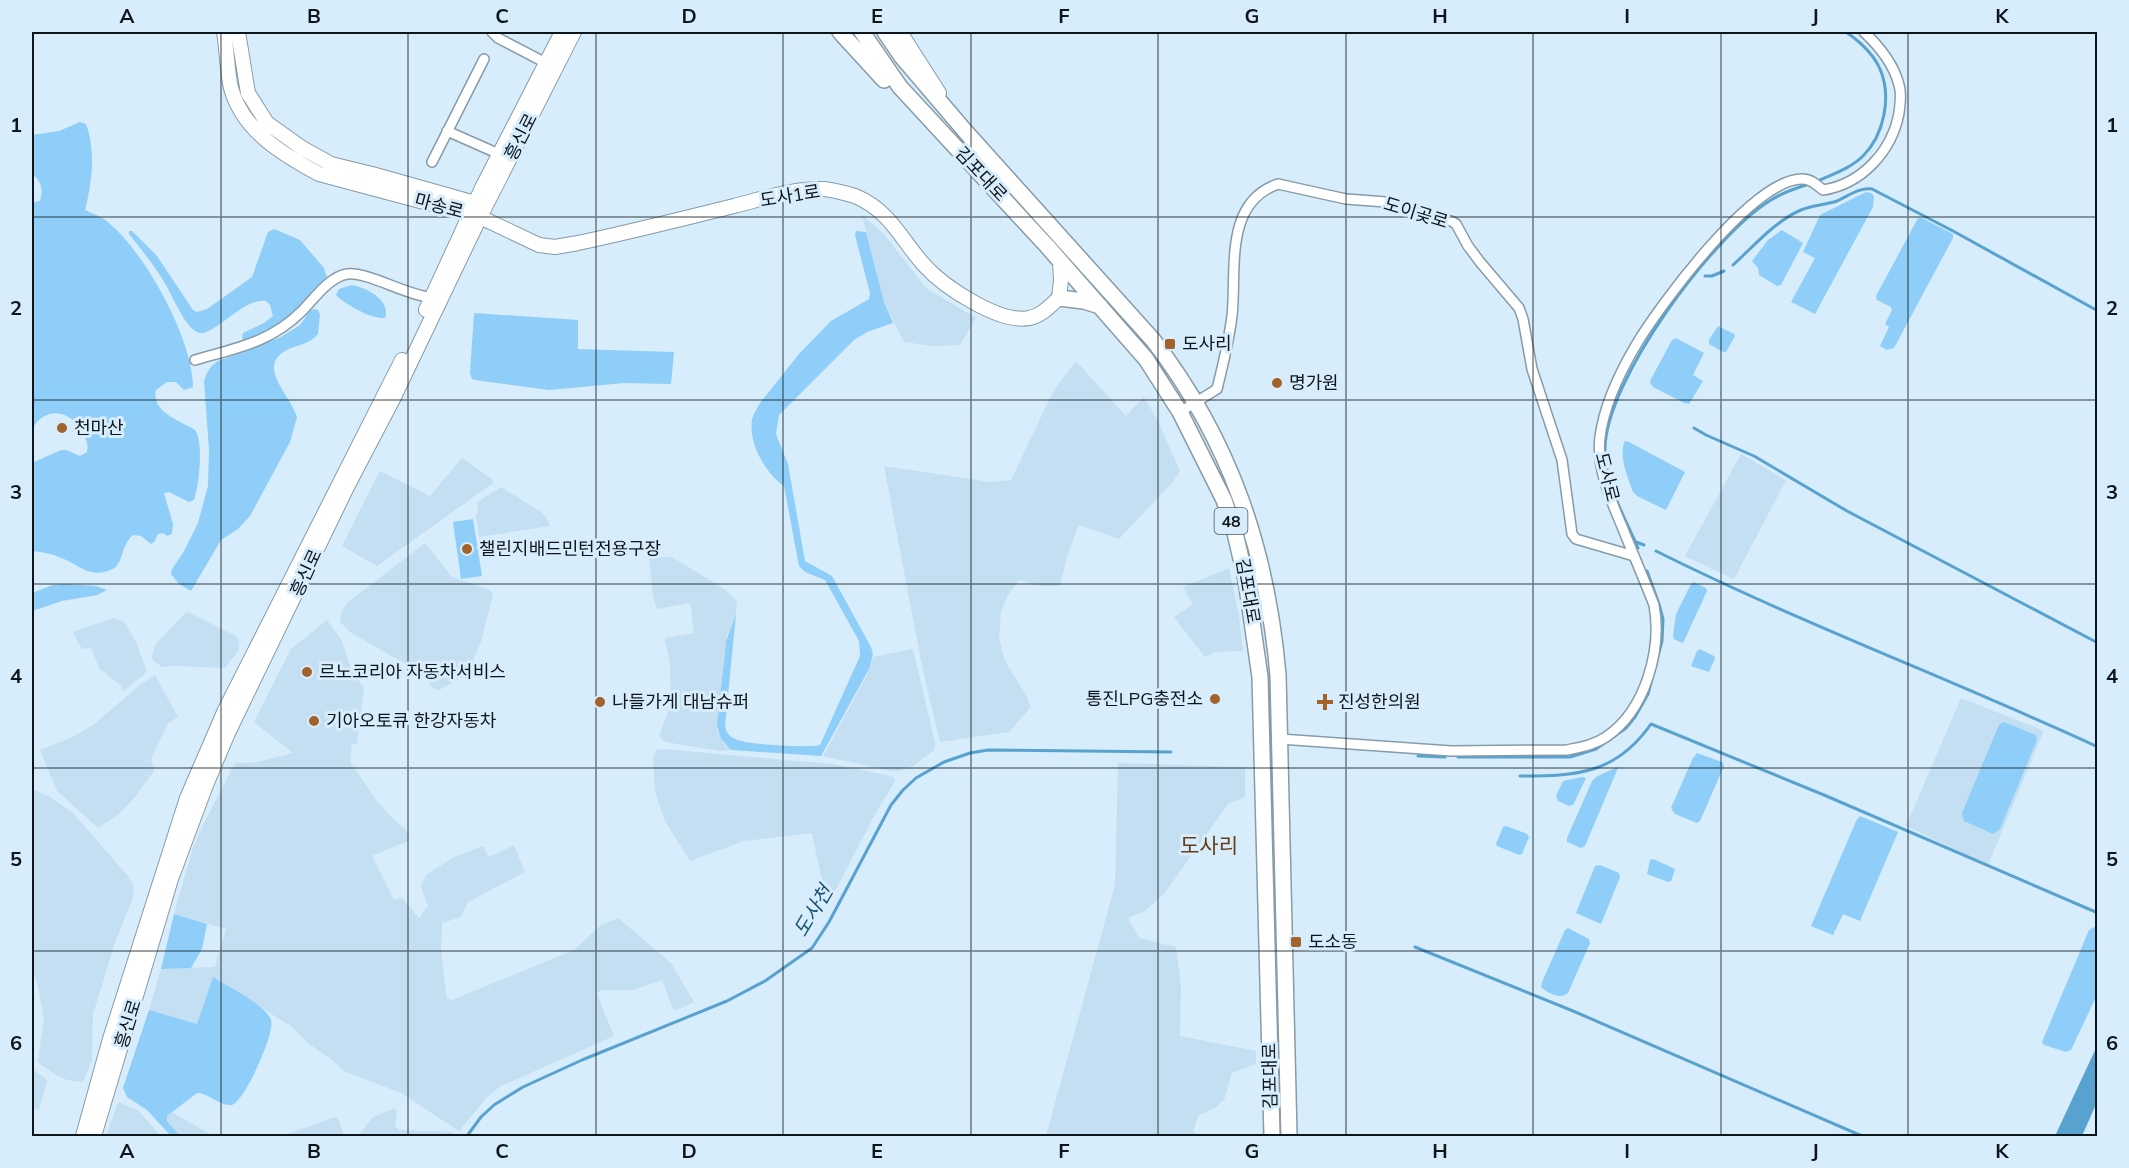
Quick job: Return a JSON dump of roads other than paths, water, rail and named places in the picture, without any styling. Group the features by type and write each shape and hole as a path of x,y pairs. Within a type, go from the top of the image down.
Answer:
{"main road":[{"name":"마송로","path":"224,32 231,87 241,113 258,134 296,162 319,174 475,211"},
{"name":"마송로","path":"238,32 248,93 267,123 302,148 331,164 372,174 475,211"},
{"name":"흥신로","path":"94,1137 171,879 228,733 347,488 393,399 500,154 562,32"},
{"name":"흥신로","path":"475,211 574,32"},
{"path":"840,32 861,53 901,101 946,137"},
{"name":"김포대로","path":"862,32 900,87 1101,306 1146,360 1180,412 1216,482 1230,518 1246,580 1258,654 1272,1137"},
{"name":"김포대로","path":"885,32 902,57 958,122 1153,340 1196,402 1234,479 1258,552 1275,640 1280,739 1289,1137"},
{"path":"900,32 958,122"},
{"name":"도사1로","path":"475,211 531,242 555,247 777,196 816,189 832,190 858,197 878,209 896,226 916,256 934,275 989,310 1011,318 1025,319 1043,312 1059,298"},
{"path":"1060,262 1059,298 1101,306"},
{"name":"흥신로","path":"83,1137 150,912 191,788 225,710 437,298"}],"street":[{"path":"492,32 498,38 546,63"},
{"name":"도사로","path":"1280,739 1451,751 1568,750 1596,742 1613,731 1630,714 1645,685 1652,661 1657,624 1654,605 1608,491 1598,453 1604,417 1621,373 1663,305 1704,253 1740,215 1760,199 1793,181 1807,179 1823,190 1851,181 1876,161 1887,146 1897,122 1901,96 1900,86 1890,64 1864,32"},
{"path":"432,162 484,59"},
{"path":"447,131 500,154"},
{"name":"도이곶로","path":"1180,412 1217,389 1231,323 1235,252 1241,220 1245,210 1268,188 1278,184 1346,199 1386,202 1451,220 1456,224 1474,254 1519,308 1532,369 1562,460 1572,534 1576,539 1634,556"},
{"path":"195,360 261,340 278,332 333,280 347,274 363,276 437,298"}],"waterway":[{"path":"1818,181 1847,167 1863,156 1876,137 1884,115 1885,91 1880,69 1865,48 1846,32"},
{"path":"1638,548 1616,500 1606,461 1605,449 1610,420 1623,386 1666,312 1721,244 1747,218 1771,200 1809,184"},
{"path":"1733,265 1765,234 1791,215 1806,208 1837,201 1859,191 1872,189 2098,311"},
{"path":"1705,276 1724,271"},
{"path":"1694,428 1754,456 1847,511 2098,643"},
{"path":"1636,542 1644,545"},
{"path":"1656,551 1820,627 2098,747"},
{"path":"1458,757 1570,757 1596,749 1626,728 1648,694 1662,641 1663,619 1647,571"},
{"path":"1520,776 1560,775 1594,769 1624,753 1638,741 1651,724 1824,795 2098,913"},
{"name":"도사천","path":"467,1136 481,1117 494,1105 523,1087 582,1060 727,1001 765,981 812,948 829,922 891,805 916,778 944,762 970,753 988,750 1171,752"},
{"path":"1418,756 1445,757"},
{"path":"1415,947 1573,1011 1862,1136"}],"place":[{"name":"도사리","path":"1170,344"},
{"name":"명가원","path":"1277,383"},
{"name":"천마산","path":"62,428"},
{"name":"챌린지배드민턴전용구장","path":"467,549"},
{"name":"르노코리아 자동차서비스","path":"307,672"},
{"name":"통진LPG충전소","path":"1215,699"},
{"name":"나들가게 대남슈퍼","path":"600,702"},
{"name":"진성한의원","path":"1325,702"},
{"name":"기아오토큐 한강자동차","path":"314,721"},
{"name":"도소동","path":"1296,942"}],"district":[{"name":"도사리","path":"1209,846"}]}
